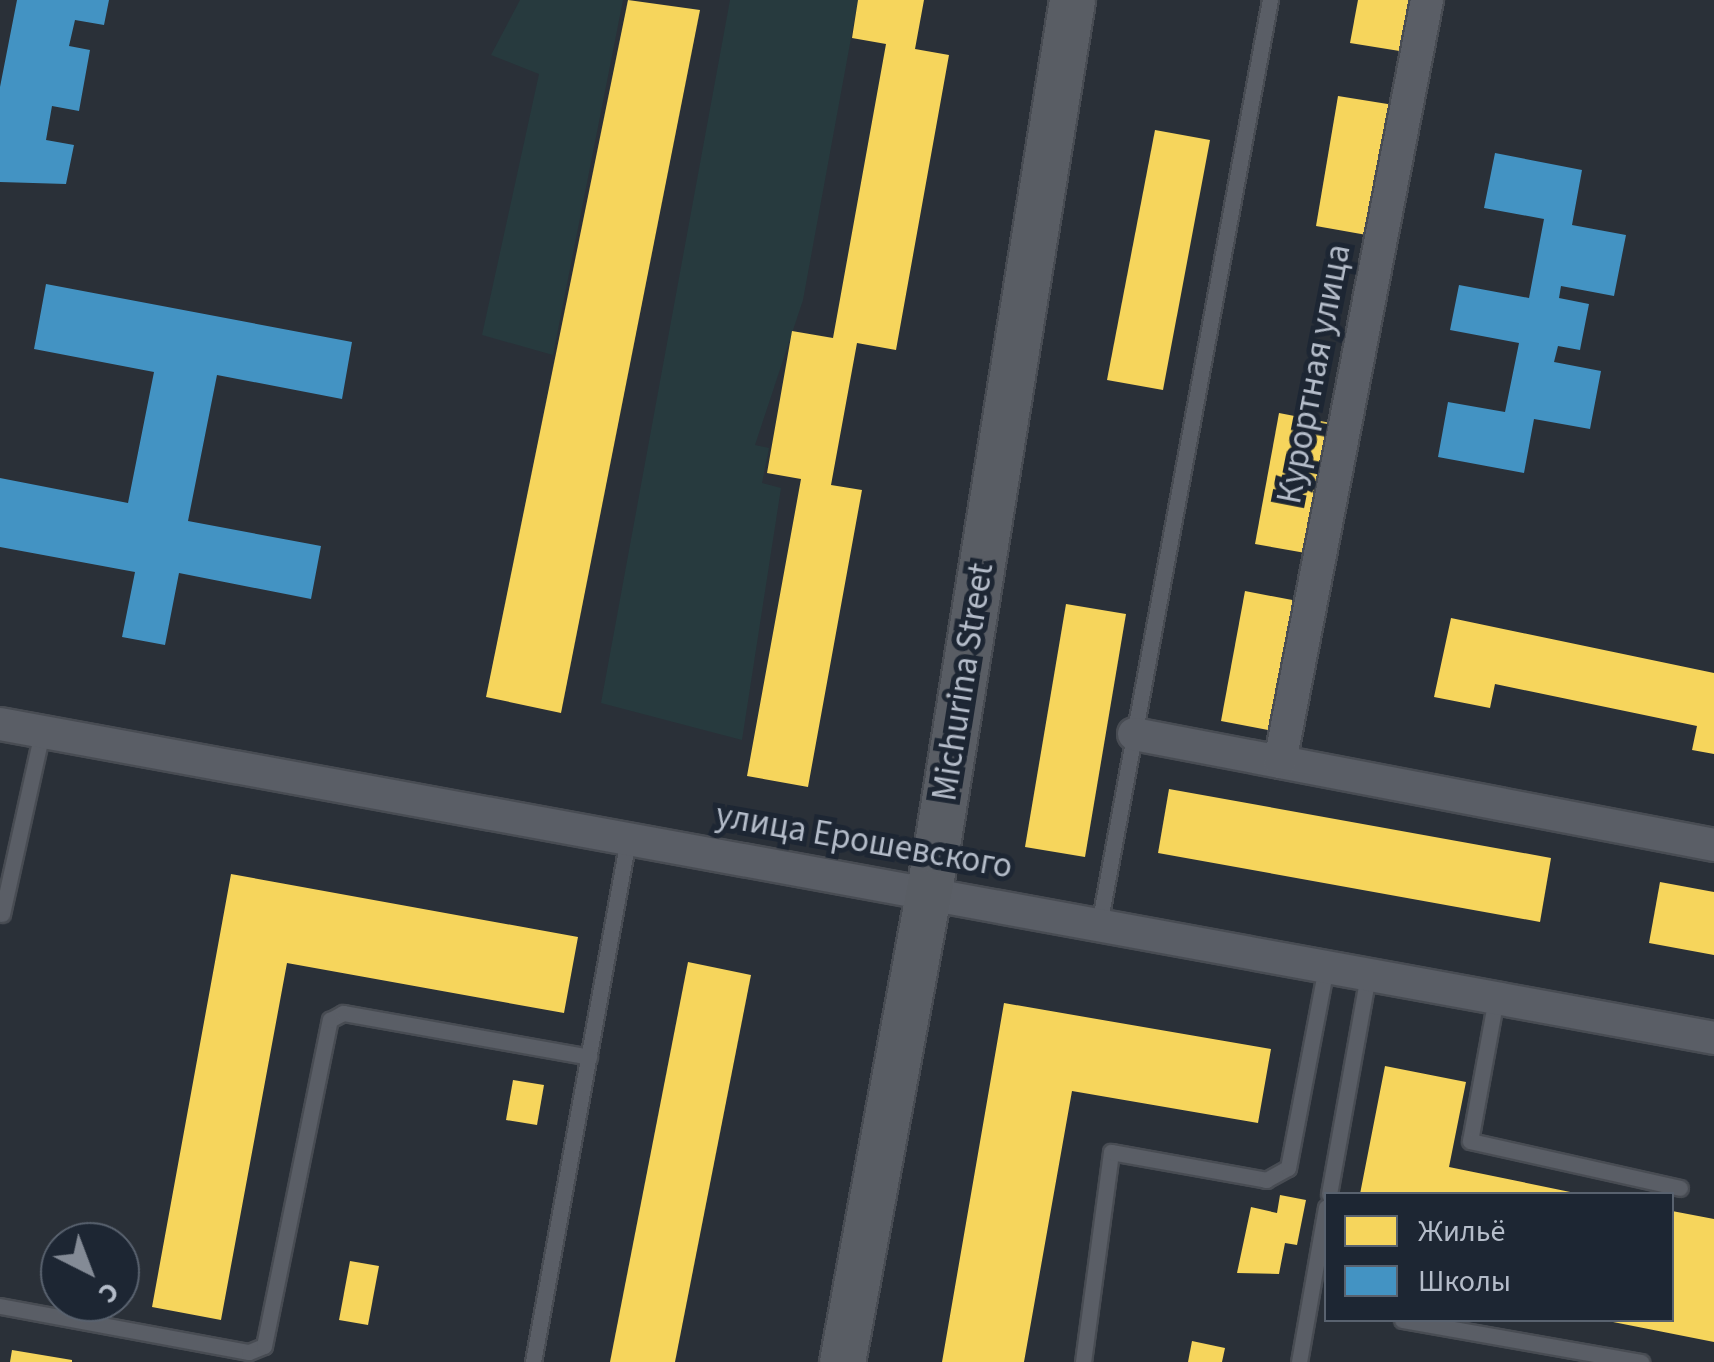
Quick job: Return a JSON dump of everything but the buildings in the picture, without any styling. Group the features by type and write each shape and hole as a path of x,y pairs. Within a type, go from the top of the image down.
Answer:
{"main road":[{"name":"Michurina Street","path":"842,1362 929,894 1072,0"}],"street":[{"name":"Курортная улица","path":"1280,762 1427,0"},
{"name":"улица Ерошевского","path":"0,724 1714,1038"},
{"path":"1134,734 1714,845"}],"lane":[{"path":"1099,925 1270,0"},
{"path":"2,914 42,732"},
{"path":"533,1362 628,839"},
{"path":"1082,1362 1111,1152 1266,1180 1288,1168 1326,967"},
{"path":"1329,1192 1368,974"},
{"path":"1496,998 1470,1141 1680,1188"},
{"path":"0,1306 249,1352 264,1346 330,1020 343,1013 588,1057"},
{"path":"1299,1362 1324,1218"},
{"path":"1309,1303 1324,1306"},
{"path":"1413,1322 1641,1362"}],"green space":[{"path":"520,0 623,0 553,355 482,335 539,74 491,55"},
{"path":"730,0 858,0 803,300 755,445 769,448 762,483 781,488 742,740 601,703"}]}
